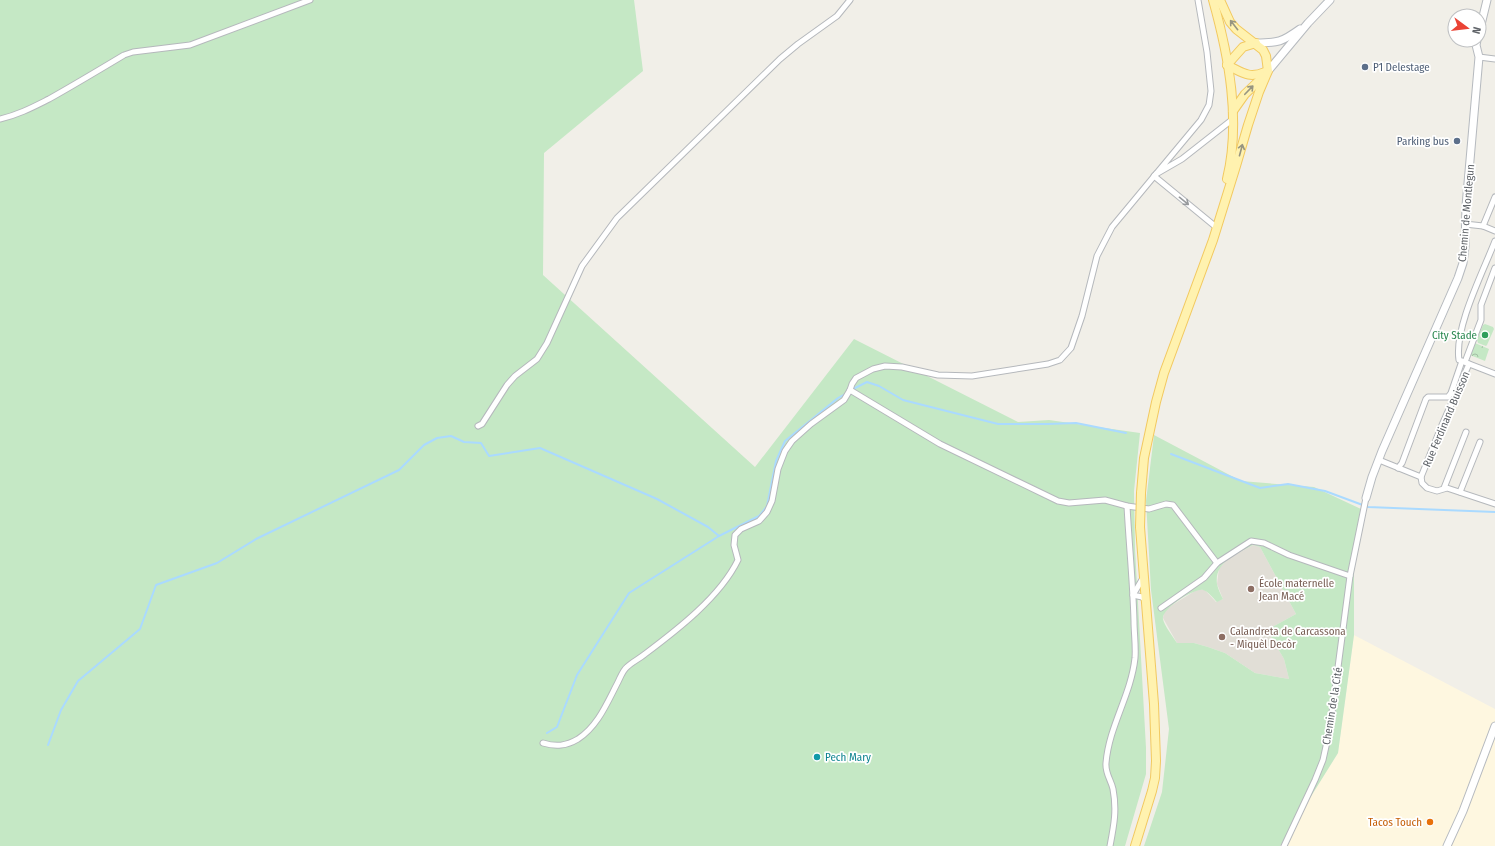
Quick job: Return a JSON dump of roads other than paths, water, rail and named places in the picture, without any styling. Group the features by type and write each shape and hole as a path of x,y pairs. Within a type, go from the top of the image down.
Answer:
{"main road":[{"path":"1213,0 1222,33 1232,93 1233,115 1230,170 1213,240"},
{"path":"1135,846 1152,792 1156,761 1154,704 1140,527 1144,458 1160,387 1213,240 1248,125 1268,71 1266,56 1263,50 1256,43 1236,29 1230,22 1220,0"},
{"path":"1227,65 1243,47 1256,43"},
{"path":"1227,65 1248,75 1259,75 1268,71"},
{"path":"1233,115 1245,94 1268,71"}],"street":[{"path":"0,119 15,116 69,88 124,55 133,52 190,45 310,0"},
{"path":"478,426 482,424 507,385 515,376 537,359 547,344 582,266 617,218 780,59 837,16 850,0"},
{"path":"543,743 554,746 564,746 586,732 599,718 626,667 649,651 707,603 734,568 738,560 734,545 735,535 741,529 759,521 767,512 772,501 778,469 785,451 792,441 810,424 844,400 856,378 885,366 902,367 938,375 972,376 1048,364 1060,360 1071,348 1082,316 1096,256 1112,227 1201,120 1209,105 1211,91 1207,52 1198,0"},
{"path":"1268,71 1308,23 1330,0"},
{"path":"1256,43 1270,43 1285,40 1308,23"},
{"name":"Chemin de Montlegun","path":"1363,512 1372,477 1458,278 1463,263 1479,56 1477,48"},
{"path":"1479,56 1495,59"},
{"path":"1155,175 1182,159 1233,115"},
{"path":"1155,175 1216,226"},
{"path":"1483,226 1495,197"},
{"path":"1466,224 1483,226 1495,231"},
{"path":"1495,241 1461,328 1458,352 1464,362 1495,374"},
{"path":"1398,468 1402,463 1426,399 1428,397 1448,397 1451,392 1481,320 1482,305 1495,268"},
{"name":"Rue Ferdinand Buisson","path":"1379,460 1422,476 1464,362"},
{"path":"850,390 940,444 1058,501 1069,503 1105,500 1127,506 1149,509 1166,504 1173,505 1217,563"},
{"path":"1444,488 1466,432"},
{"path":"1460,492 1480,442"},
{"path":"1422,476 1422,483 1427,488 1437,491 1444,488 1495,504"},
{"path":"1110,846 1115,820 1116,804 1105,765 1108,744 1131,683 1135,657 1133,595 1127,506"},
{"name":"Chemin de la Cité","path":"1284,846 1323,760 1330,728 1350,576 1363,512"},
{"path":"1161,608 1204,578 1217,563 1251,541 1264,543 1289,555 1350,576"},
{"path":"1133,595 1144,577"},
{"path":"1133,595 1142,597 1146,602"},
{"path":"1452,846 1463,811 1495,726"},
{"path":"1447,846 1463,811"}],"waterway":[{"path":"851,390 867,382 879,386 903,400 998,424 1076,423 1126,433"},
{"path":"547,733 557,727 577,675 629,593 719,536 759,516 767,506 776,461 785,441 838,398 847,393"},
{"path":"48,745 61,710 78,681 140,629 156,585 217,563 256,539 399,470 424,445 437,438 451,436 464,442 481,443 489,456 540,448 657,499 708,527 719,536"},
{"path":"1171,454 1260,488 1288,484 1325,491 1368,507 1495,512"}],"place":[{"name":"P1 Delestage","path":"1365,67"},
{"name":"Parking bus","path":"1457,141"},
{"name":"City Stade","path":"1485,335"},
{"name":"École maternelle Jean Macé","path":"1251,589"},
{"name":"Calandreta de Carcassona - Miquèl Decòr","path":"1222,637"},
{"name":"Pech Mary","path":"817,757"},
{"name":"Tacos Touch","path":"1430,822"}]}
